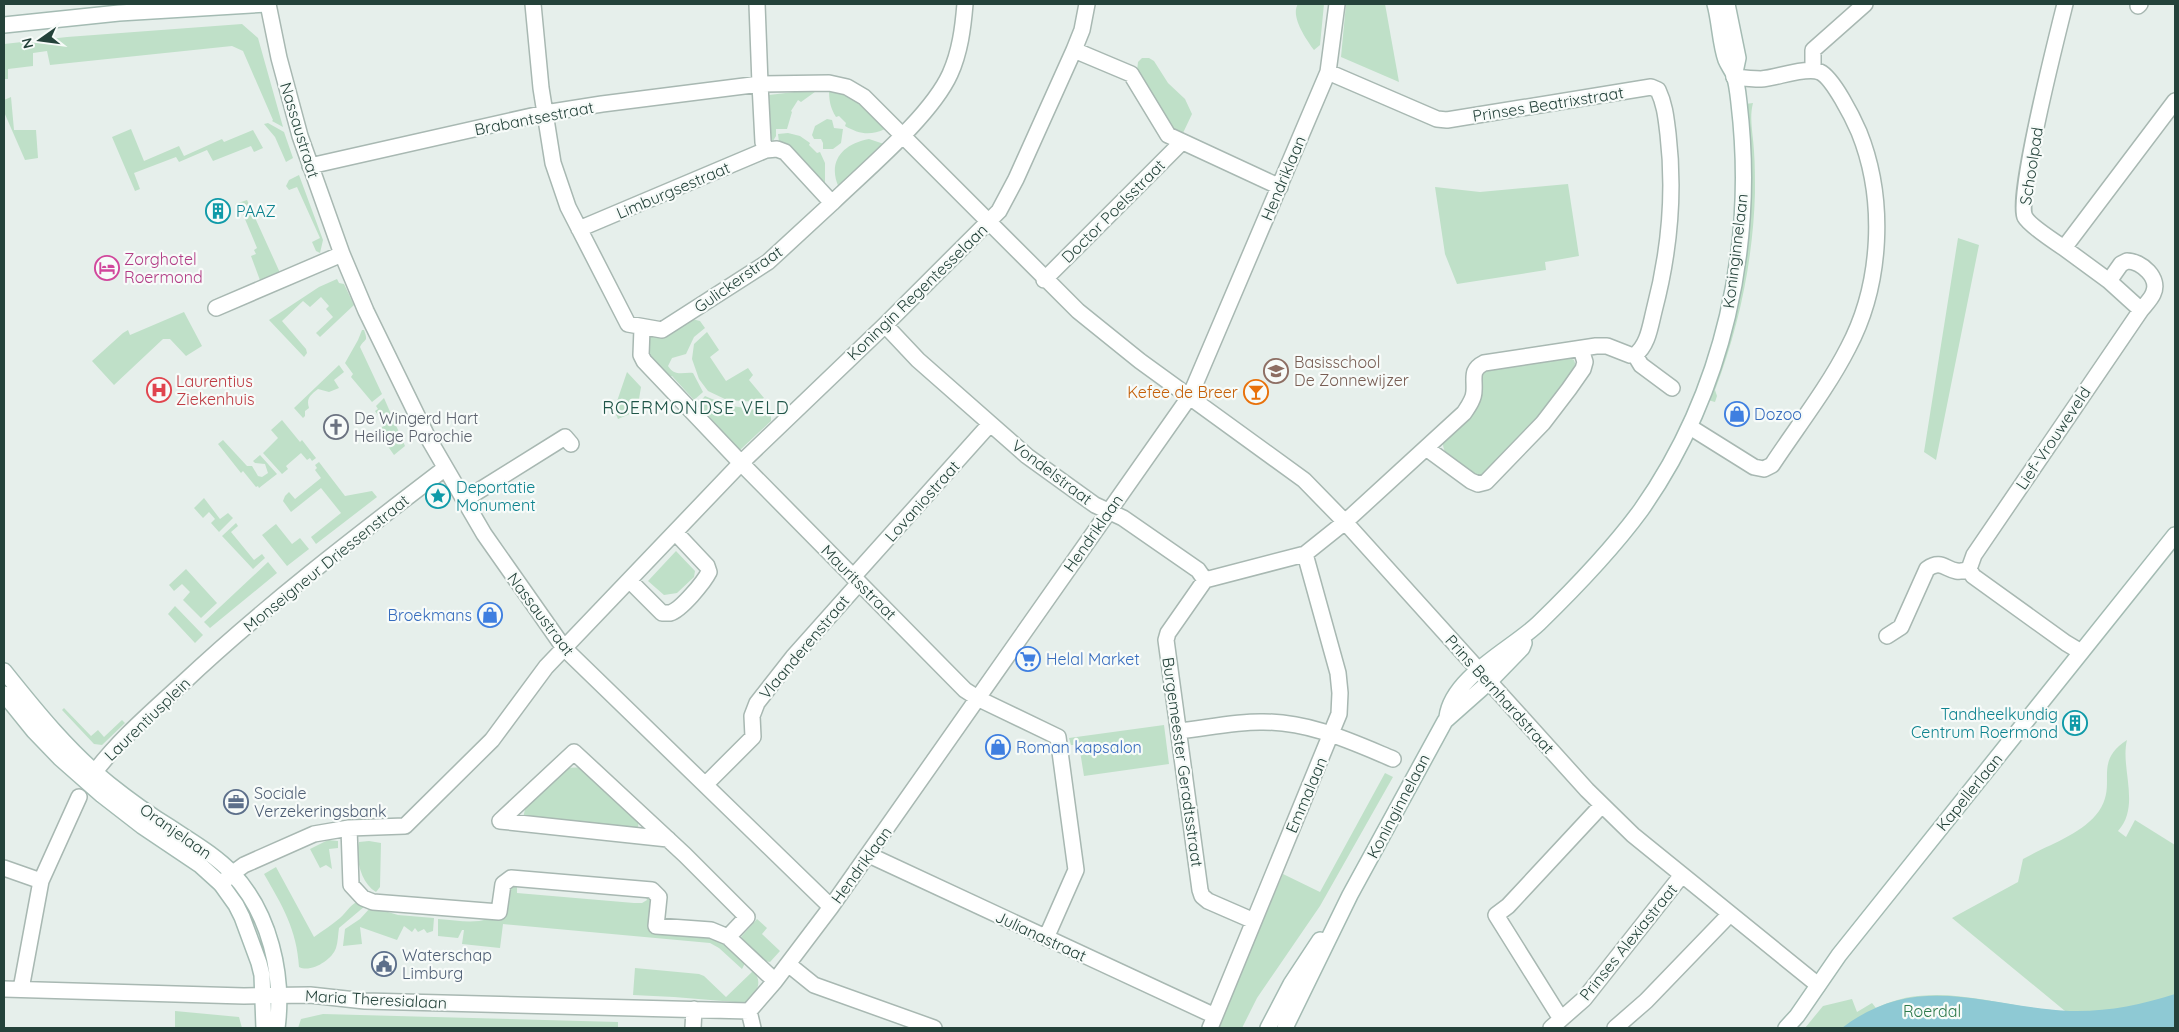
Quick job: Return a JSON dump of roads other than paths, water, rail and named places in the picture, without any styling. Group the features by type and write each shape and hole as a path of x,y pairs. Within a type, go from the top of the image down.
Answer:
{"street":[{"path":"4,24 119,13 268,4"},
{"name":"Nassaustraat","path":"268,4 288,95 310,166 342,254 376,333 444,468 505,566 564,648 831,907"},
{"path":"533,4 545,113 553,162 568,207 628,324 642,328"},
{"path":"757,4 763,142 766,150 776,149 785,152 832,203"},
{"name":"Gulickerstraat","path":"642,328 662,330 768,262 902,135 934,100 950,75 961,42 966,4"},
{"name":"Koningin Regentesselaan","path":"349,828 405,826 492,740 546,667 741,462 885,324 999,211 1016,179 1074,50 1082,30 1087,4"},
{"name":"Hendriklaan","path":"749,1011 775,981 869,855 979,699 1108,510 1190,396 1328,72 1337,4"},
{"name":"Koninginnelaan","path":"1285,1028 1350,895 1447,717 1448,706 1522,648 1529,632 1581,582 1616,541 1660,481 1702,401 1723,335 1736,270 1742,208 1743,153 1734,77 1726,60 1715,4"},
{"name":"Koninginnelaan","path":"1727,4 1738,58 1734,77"},
{"path":"1813,70 1812,50 1865,4"},
{"name":"Schoolpad","path":"2066,4 2047,78 2022,206 2025,217 2109,280"},
{"path":"1074,50 1131,74 1168,135 1280,187"},
{"path":"1690,427 1754,467 1764,469 1772,465 1848,348 1865,309 1875,255 1877,204 1865,147 1852,115 1823,73 1813,70 1761,79 1734,77"},
{"name":"Prinses Beatrixstraat","path":"1328,72 1437,119 1447,120 1651,87 1658,90 1664,104 1670,156 1669,236 1662,282 1650,326 1643,349 1635,355"},
{"name":"Brabantsestraat","path":"310,166 545,113 760,84 829,83 847,87 864,97 988,223"},
{"path":"2064,248 2175,101"},
{"name":"Doctor Poelsstraat","path":"1044,280 1181,142"},
{"name":"Limburgsestraat","path":"579,229 766,150"},
{"name":"Prins Bernhardstraat","path":"988,223 1044,280 1112,339 1304,480 1345,522 1602,805 1633,835 1818,985"},
{"path":"216,308 342,254"},
{"name":"Lief-Vrouweveld","path":"1970,569 1974,554 2154,292 2154,281 2150,272 2134,261 2127,261 2121,264 2109,280"},
{"path":"2109,280 2141,310"},
{"name":"Vondelstraat","path":"885,324 918,360 1027,456 1095,505 1123,518 1198,570 1205,580"},
{"name":"Mauritsstraat","path":"642,328 641,355 644,361 965,690 979,699 1058,737 1061,745 1076,870 1046,938"},
{"path":"1205,580 1305,554 1345,522 1464,413 1470,405 1474,393 1473,375 1477,367 1484,363 1608,346 1630,356 1635,355 1642,365 1672,388"},
{"path":"1426,448 1471,481 1478,484 1486,482 1543,423 1569,389 1583,369 1585,362 1581,349"},
{"name":"Lovaniostraat","path":"856,580 990,424"},
{"path":"464,500 565,437 571,444"},
{"name":"Monseigneur Driessenstraat","path":"209,659 280,598 444,468"},
{"path":"629,580 662,613 670,613 705,580 709,572 707,566 675,532"},
{"name":"Kapellerlaan","path":"1786,1028 1798,1016 1845,947 2175,535"},
{"name":"Emmalaan","path":"1212,1022 1339,714 1338,673 1305,554"},
{"path":"1888,636 1901,627 1927,569 1933,565 1942,564 1952,571 1962,572 1970,569 1973,576 2081,652"},
{"name":"Vlaanderenstraat","path":"706,784 753,736 752,716 757,703 856,580"},
{"name":"Burgemeester Geradtsstraat","path":"1205,580 1168,633 1166,640 1202,896 1208,901 1254,921"},
{"name":"Laurentiusplein","path":"91,776 105,758 209,659"},
{"name":"Oranjelaan","path":"4,671 112,804 200,865 221,884 236,904 249,933 262,975 264,1028"},
{"name":"Oranjelaan","path":"4,694 60,758 91,776 110,784 161,822 212,855 232,873 254,902 268,932 276,967 279,995 277,1028"},
{"path":"1180,731 1260,722 1288,724 1332,733 1393,759"},
{"path":"668,839 500,821 574,752 668,839 747,917 728,936"},
{"path":"20,989 41,881 79,796"},
{"path":"1556,1024 1496,915 1508,906 1602,805"},
{"path":"221,884 232,873 314,834 349,828 351,885 363,898 373,902 499,912 502,884 510,878 652,890 659,897 656,926 711,930 728,936 775,981"},
{"name":"Julianastraat","path":"869,855 1046,938 1212,1022"},
{"path":"4,868 41,881"},
{"name":"Prinses Alexiastraat","path":"1556,1024 1584,999 1682,875"},
{"name":"Koninginnelaan","path":"1268,1028 1291,984 1350,895"},
{"path":"1615,1028 1646,1001 1730,914"},
{"path":"788,964 814,984 934,1028"},
{"name":"Maria Theresialaan","path":"4,989 279,995 375,1001 749,1011"},
{"path":"693,1028 694,1010"},
{"path":"749,1011 753,1028"}],"water":[{"name":"Roerdal","path":"2175,994 2175,1028 1842,1028 1870,1010 1898,1000 1925,996 1953,996 2039,1008 2084,1011 2123,1007"}],"place":[{"name":"PAAZ","path":"218,211"},
{"name":"Zorghotel Roermond","path":"107,268"},
{"name":"Basisschool De Zonnewijzer","path":"1276,371"},
{"name":"Laurentius Ziekenhuis","path":"159,390"},
{"name":"Kefee de Breer","path":"1256,392"},
{"name":"Dozoo","path":"1737,414"},
{"name":"De Wingerd Hart Heilige Parochie","path":"336,427"},
{"name":"Deportatie Monument","path":"438,496"},
{"name":"Broekmans","path":"490,615"},
{"name":"Helal Market","path":"1028,659"},
{"name":"Tandheelkundig Centrum Roermond","path":"2075,723"},
{"name":"Roman kapsalon","path":"998,747"},
{"name":"Sociale Verzekeringsbank","path":"236,802"},
{"name":"Waterschap Limburg","path":"384,964"}],"district":[{"name":"ROERMONDSE VELD","path":"696,408"}]}
